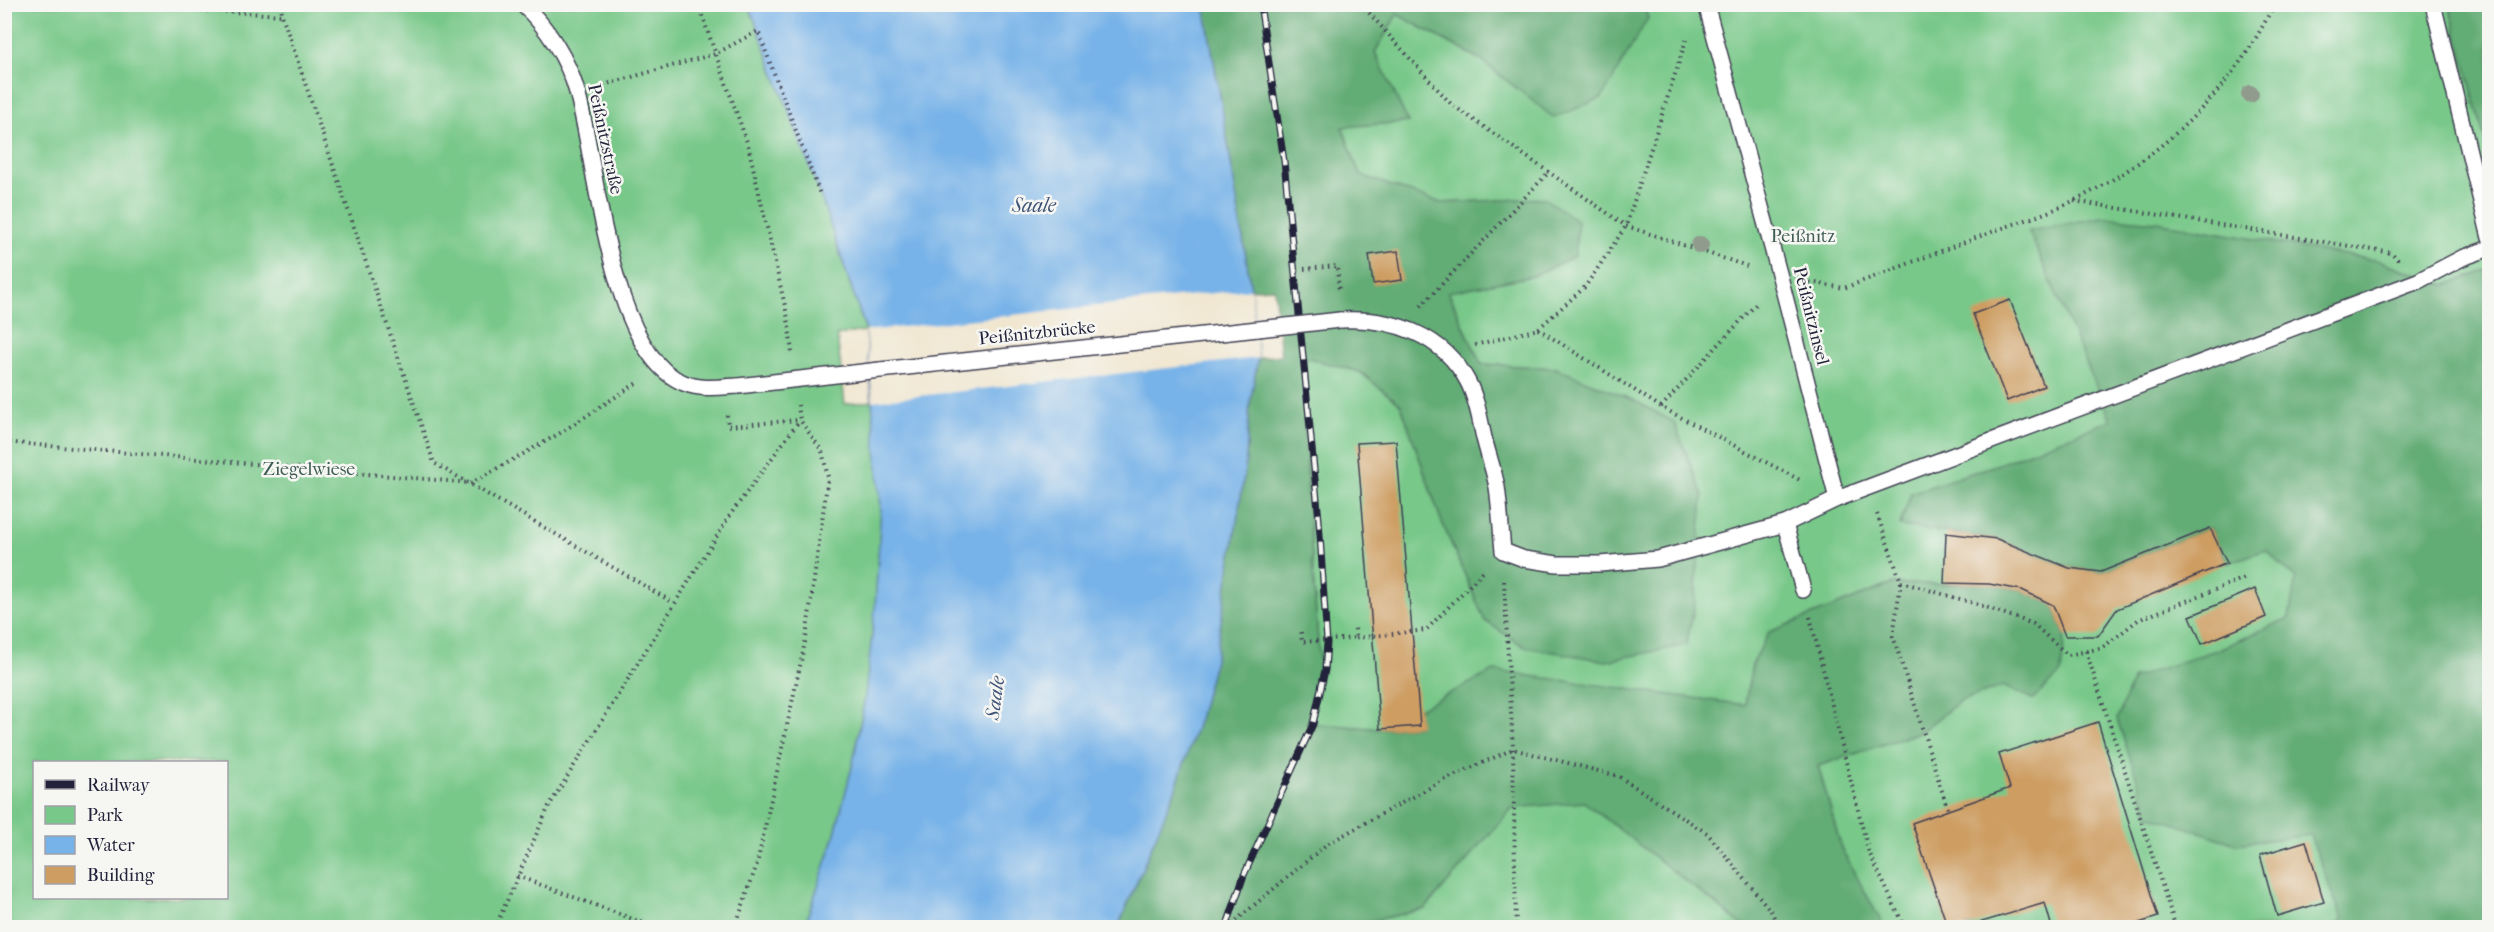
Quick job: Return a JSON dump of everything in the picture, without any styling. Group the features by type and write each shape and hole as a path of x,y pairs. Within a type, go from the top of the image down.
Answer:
{"lane":[{"name":"Peißnitzstraße","path":"522,4 532,14 562,56 577,92 601,212 622,295 639,338 660,366"},
{"name":"Peißnitzinsel","path":"1706,4 1838,499"},
{"path":"2433,4 2490,238"},
{"path":"1340,320 1363,319 1402,326 1418,333 1445,352 1465,376 1475,399 1496,486 1503,551 1524,559 1557,564 1600,564 1658,559 1785,524 1838,499 2418,281 2462,258 2490,248"},
{"name":"Peißnitzbrücke","path":"660,366 676,379 690,385 738,386 1340,320"},
{"path":"1785,524 1803,590"}],"path":[{"path":"93,4 282,15"},
{"path":"281,4 282,15 434,463 674,603"},
{"path":"698,4 748,144 788,319 794,364"},
{"path":"1361,4 1451,104 1626,226 1780,277 1844,288 2073,201 2130,168 2172,137 2226,82 2274,4"},
{"path":"577,92 715,54 758,31 820,194"},
{"path":"1445,352 1538,329 1585,287 1626,226 1687,38"},
{"path":"1402,326 1549,172"},
{"path":"2073,201 2392,253 2418,281"},
{"path":"1304,269 1337,266 1340,320"},
{"path":"1661,407 1780,277"},
{"path":"1538,329 1661,407 1838,499"},
{"path":"4,442 471,483 593,413 660,366"},
{"path":"735,927 757,864 806,638 828,477 822,451 800,420 797,397"},
{"path":"756,425 800,420"},
{"path":"495,927 549,806 730,515 800,420"},
{"path":"1869,488 1901,582 1893,636 1948,810"},
{"path":"1301,632 1302,642 1426,630 1503,551"},
{"path":"1503,551 1506,653 1513,750 1516,927"},
{"path":"1901,582 1977,604 2033,624 2068,655 2102,648 2138,620 2247,577"},
{"path":"1803,590 1868,850 1905,927"},
{"path":"1355,628 1356,638"},
{"path":"2086,651 2176,927"},
{"path":"1227,927 1327,844 1440,782 1513,750 1618,777 1707,833 1771,911 1779,927"},
{"path":"517,876 657,927"}],"green space":[{"name":"Ziegelwiese","path":"4,5 749,5 820,194 866,331 837,335 845,404 873,401 881,482 876,605 860,731 838,825 804,927 5,927"},
{"path":"1204,5 1643,5 1648,18 1602,98 1554,118 1481,60 1397,14 1375,52 1408,122 1342,127 1360,175 1441,203 1544,198 1578,221 1575,256 1533,276 1448,292 1481,364 1556,368 1635,401 1674,422 1703,495 1694,610 1686,645 1606,661 1525,647 1485,621 1441,520 1401,405 1360,372 1305,357 1309,515 1320,671 1308,723 1380,729 1419,726 1418,709 1494,671 1745,705 1752,665 1769,632 1892,584 1989,584 2022,590 2053,605 2065,636 2061,673 2033,699 2003,686 1960,701 1920,732 1818,766 1842,850 1884,927 1745,927 1584,802 1512,808 1425,909 1366,922 1307,927 1118,928 1175,790 1199,719 1215,659 1245,470 1250,403 1258,358 1281,355 1274,288 1251,289"},
{"name":"Peißnitz","path":"1643,5 2449,5 2489,154 2489,270 2446,285 2380,261 2029,232 2112,420 1999,464 1911,493 1900,526 1997,539 2069,568 2101,572 2210,528 2228,563 2266,549 2296,579 2290,618 2219,649 2236,844 2310,834 2343,920 2334,927 1884,927 1842,850 1818,766 1920,732 1960,701 2003,686 2033,699 1989,584 1892,584 1769,632 1752,665 1745,705 1609,687 1420,726 1380,729 1308,723 1320,671 1309,515 1305,357 1360,372 1401,405 1441,520 1485,621 1694,610 1697,575 1556,368 1481,364 1448,291 1533,276 1544,198 1441,203 1360,175 1342,126 1408,122 1375,52 1397,14 1481,60 1554,117 1648,18"},
{"path":"2449,5 2487,5 2490,15 2489,154"},
{"path":"2102,217 2157,222 2380,261 2446,285 2489,270 2489,927 2334,927 2343,920 2310,835 2236,844 2149,815 2117,719 2133,678 2219,649 2289,618 2296,579 2266,550 2227,563 2210,528 2101,572 2069,568 1997,539 1900,526 1911,493 1999,464 2111,420 2029,231"},
{"path":"1584,801 1745,927 1307,928 1366,922 1425,909 1512,808"}],"water":[{"name":"Saale","path":"749,5 1204,5 1251,289 1258,358 1250,403 1245,470 1215,659 1199,719 1175,790 1118,927 804,927 832,845 853,763 865,697 875,608 881,507 866,331 820,194"}],"pier":[{"path":"1251,289 1258,358 873,401 866,331"}],"building":[{"path":"1398,251 1402,280 1373,284 1369,255"},
{"path":"2010,300 2044,386 2007,401 1973,314"},
{"path":"1396,441 1420,726 1380,729 1357,443"},
{"path":"2210,528 2227,563 2117,609 2098,636 2065,636 2053,605 2022,590 1989,584 1944,583 1946,533 1997,539 2069,568 2101,572"},
{"path":"2255,589 2266,617 2202,644 2190,616"},
{"path":"2098,722 2158,917 2123,928 2052,928 2045,903 1962,928 1948,928 1912,823 2010,788 1999,754"},
{"path":"2306,841 2324,902 2277,916 2260,855"}],"railway":[{"path":"1226,928 1244,875 1313,724 1325,670 1327,643 1319,520 1284,161 1260,4"}]}
